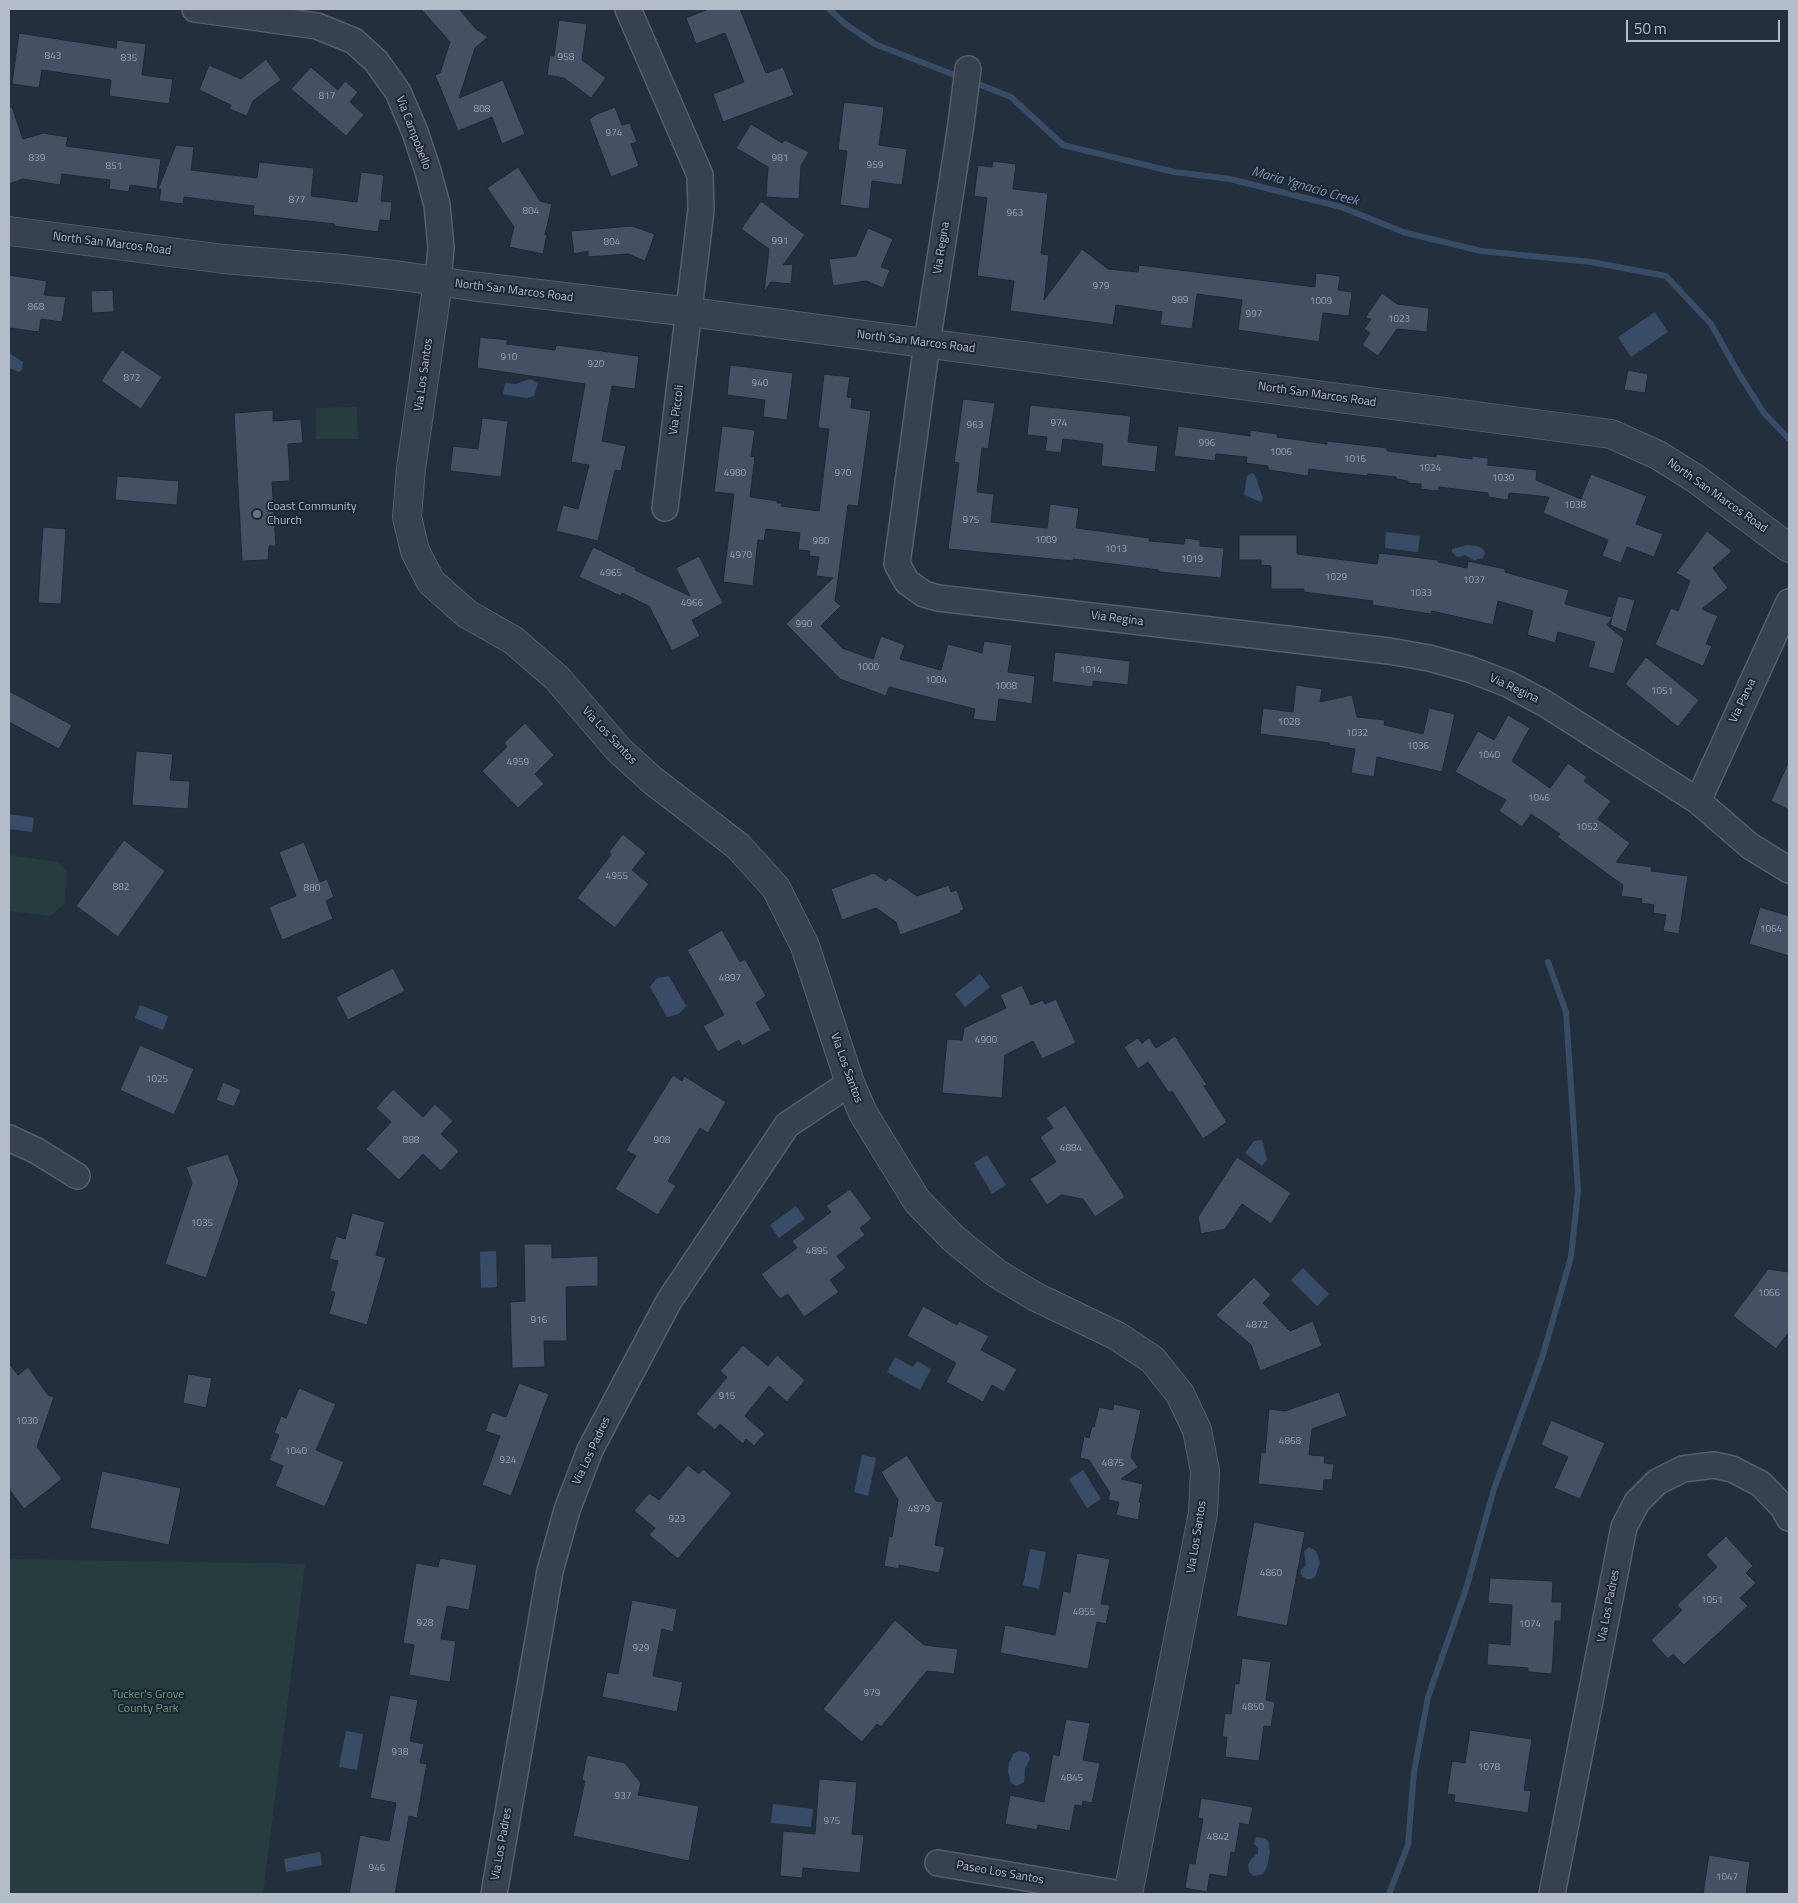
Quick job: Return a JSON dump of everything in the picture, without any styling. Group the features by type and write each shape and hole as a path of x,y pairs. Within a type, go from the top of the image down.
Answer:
{"street":[{"name":"Via Campobello","path":"196,9 317,26 354,41 376,61 398,92 415,132 430,180 437,205 441,247 438,282"},
{"path":"628,9 700,175 701,210 690,312"},
{"name":"Via Regina","path":"968,68 927,343 897,564 907,582 924,594 948,599 1389,651 1430,658 1469,669 1508,684 1544,703 1698,801 1750,846 1789,870"},
{"name":"North San Marcos Road","path":"9,230 224,259 342,269 690,312 1612,434 1658,455 1696,479 1789,548"},
{"name":"Via Los Santos","path":"438,282 411,468 407,517 415,551 432,582 467,614 513,640 557,678 619,750 652,780 738,846 776,888 805,946 850,1083 863,1113 917,1201 954,1239 996,1273 1034,1296 1117,1336 1154,1360 1180,1394 1198,1430 1206,1471 1203,1513 1128,1894"},
{"name":"Via Piccoli","path":"665,508 690,312"},
{"name":"Via Parva","path":"1698,801 1789,602"},
{"name":"Via Los Padres","path":"494,1894 550,1571 567,1510 590,1450 669,1301 787,1125 850,1083"},
{"path":"9,1138 37,1151 77,1176"},
{"name":"Via Los Padres","path":"1552,1894 1624,1527 1637,1502 1657,1482 1683,1469 1714,1465 1732,1469 1761,1484 1784,1506 1789,1518"},
{"name":"Paseo Los Santos","path":"938,1863 1122,1894"}],"green space":[{"path":"357,407 358,439 316,439 316,408"},
{"path":"9,855 58,862 67,871 64,904 50,916 9,911"},
{"name":"Tucker's Grove County Park","path":"9,1559 305,1564 263,1894 9,1894"}],"water":[{"path":"1655,312 1668,332 1631,357 1618,337"},
{"path":"9,353 23,362 22,370 19,372 9,368"},
{"path":"530,379 538,383 534,396 527,398 503,394 505,383 516,384"},
{"path":"1252,473 1255,475 1263,499 1261,502 1244,495 1247,476"},
{"path":"1386,532 1420,536 1418,552 1385,548"},
{"path":"1467,545 1482,548 1485,553 1483,558 1474,560 1465,555 1457,557 1452,552 1452,549"},
{"path":"9,814 34,818 32,832 9,829"},
{"path":"980,974 990,987 965,1007 955,994"},
{"path":"669,976 686,1006 679,1014 667,1017 650,987 657,978"},
{"path":"140,1005 168,1016 163,1030 135,1018"},
{"path":"1262,1140 1267,1160 1262,1166 1245,1153 1254,1141"},
{"path":"987,1155 1006,1185 992,1194 974,1163"},
{"path":"796,1206 805,1219 779,1238 770,1225"},
{"path":"496,1251 497,1287 481,1288 480,1252"},
{"path":"1303,1268 1329,1294 1317,1306 1291,1280"},
{"path":"895,1357 913,1367 917,1361 931,1369 920,1390 887,1372"},
{"path":"862,1455 876,1458 868,1496 854,1492"},
{"path":"1083,1470 1101,1499 1087,1508 1069,1479"},
{"path":"1309,1547 1316,1551 1320,1562 1315,1577 1306,1579 1300,1574 1306,1565 1304,1551"},
{"path":"1030,1549 1046,1552 1039,1589 1023,1585"},
{"path":"346,1731 363,1734 357,1770 339,1767"},
{"path":"1018,1751 1026,1752 1030,1759 1025,1769 1024,1782 1017,1786 1011,1783 1008,1772 1013,1754"},
{"path":"773,1804 813,1809 811,1827 771,1823"},
{"path":"1256,1837 1264,1838 1268,1841 1270,1852 1267,1867 1263,1874 1254,1876 1249,1872 1248,1865 1251,1859 1258,1853 1258,1847 1254,1844"},
{"path":"320,1852 322,1865 286,1872 284,1859"}],"building":[{"path":"421,9 459,9 476,29 488,37 475,48 459,98 503,80 525,134 502,144 492,117 458,131 435,75 440,73 450,42"},
{"path":"708,9 740,9 766,73 783,67 794,95 723,122 713,94 744,82 725,33 696,44 686,18"},
{"path":"559,20 587,24 582,60 606,78 591,98 564,78 547,75 550,55 554,56"},
{"path":"19,33 116,48 117,40 146,44 142,75 173,79 169,104 109,96 111,80 42,70 39,88 12,84"},
{"path":"266,59 281,80 253,101 247,116 229,109 231,105 199,90 209,65 241,79"},
{"path":"311,67 338,90 345,81 358,92 350,102 364,115 346,136 291,89"},
{"path":"844,102 884,107 879,145 907,149 902,185 872,181 869,209 840,205 847,151 838,150"},
{"path":"9,107 12,107 23,139 43,133 68,137 66,146 161,159 157,189 130,185 129,192 109,189 110,180 62,174 60,185 23,179 9,184"},
{"path":"615,107 622,125 630,123 637,142 631,144 639,166 611,177 589,119"},
{"path":"751,124 782,143 785,140 809,152 801,166 799,199 766,197 768,167 736,148"},
{"path":"176,145 194,147 191,170 257,178 259,162 314,168 311,196 357,202 361,172 384,175 381,201 392,202 390,221 380,220 378,232 334,226 335,224 253,215 254,206 184,197 183,204 159,201 161,189 158,189"},
{"path":"993,161 1016,164 1013,189 1048,193 1041,254 1049,255 1044,300 1082,249 1108,269 1138,272 1139,265 1315,287 1316,273 1340,276 1338,290 1352,292 1349,316 1323,313 1319,342 1238,330 1242,300 1197,294 1192,329 1160,325 1162,312 1116,305 1113,325 1010,311 1014,281 977,276 987,198 974,196 978,165 992,167"},
{"path":"518,167 540,201 552,204 543,254 509,247 514,227 487,188"},
{"path":"761,201 805,235 783,265 793,264 791,284 771,282 764,292 769,249 741,229"},
{"path":"632,226 655,234 645,261 628,254 588,257 588,251 574,254 571,231"},
{"path":"868,228 893,239 881,267 890,270 883,288 866,281 833,286 829,259 856,256"},
{"path":"9,275 47,281 44,295 66,297 62,322 41,319 39,332 9,328"},
{"path":"113,290 114,312 92,313 91,291"},
{"path":"1382,293 1397,304 1429,308 1427,332 1397,329 1378,356 1362,345 1370,333 1364,329 1371,319 1365,318"},
{"path":"480,337 508,340 506,344 555,350 556,345 639,356 635,389 612,386 602,441 626,446 621,471 615,470 598,541 556,531 563,505 578,509 589,465 571,462 585,384 477,368"},
{"path":"122,350 162,377 141,409 101,381"},
{"path":"730,365 793,373 787,420 763,417 765,400 727,395"},
{"path":"1628,370 1648,374 1645,393 1624,390"},
{"path":"824,374 850,377 847,397 852,398 851,408 871,411 858,506 848,505 835,601 841,606 821,626 842,648 873,659 881,636 905,645 900,659 941,670 948,644 982,653 984,641 1012,645 1008,672 1035,676 1032,704 999,699 996,722 973,719 975,709 889,687 886,696 840,679 786,624 833,578 816,576 819,557 809,556 810,551 798,550 800,533 766,529 764,541 758,540 753,586 723,582 734,494 714,492 722,426 755,430 751,456 755,457 750,497 778,501 777,503 782,503 781,506 819,511 829,429 818,428"},
{"path":"963,399 995,403 988,449 982,448 977,492 994,494 991,522 1047,528 1050,504 1079,508 1076,528 1150,538 1149,541 1184,544 1185,538 1200,540 1200,546 1224,548 1221,578 1159,572 1159,570 1073,559 1073,561 948,549 959,463 954,462"},
{"path":"1030,405 1131,416 1128,442 1158,446 1155,472 1101,466 1103,444 1063,439 1061,453 1045,451 1047,437 1027,435"},
{"name":"Coast Community Church","path":"273,410 273,421 301,419 303,443 288,444 290,481 272,482 276,546 269,546 268,560 242,561 234,413"},
{"path":"482,418 508,421 501,477 450,471 453,446 478,449"},
{"path":"1178,426 1250,436 1250,430 1278,434 1277,437 1327,444 1327,441 1387,448 1387,451 1436,457 1436,454 1472,459 1472,456 1488,458 1488,465 1537,470 1536,480 1581,499 1591,474 1647,496 1636,524 1663,534 1654,557 1627,547 1621,563 1602,556 1608,540 1543,513 1549,497 1509,493 1508,500 1488,497 1488,493 1439,487 1438,491 1421,489 1421,484 1408,483 1408,481 1396,479 1396,477 1368,474 1367,476 1309,469 1308,476 1268,470 1268,466 1246,463 1247,457 1216,454 1215,461 1174,456"},
{"path":"117,476 179,481 177,505 115,500"},
{"path":"43,527 66,529 61,604 38,603"},
{"path":"1707,531 1732,551 1713,568 1728,588 1702,609 1718,616 1706,644 1712,646 1703,666 1655,645 1671,608 1678,611 1690,581 1676,573"},
{"path":"1239,535 1297,535 1297,554 1377,564 1379,553 1438,560 1438,562 1467,568 1468,561 1505,569 1505,572 1569,590 1565,604 1612,617 1618,596 1635,600 1626,632 1610,625 1612,618 1607,625 1624,639 1614,674 1588,667 1595,642 1558,632 1555,643 1527,635 1533,611 1498,601 1493,625 1432,611 1431,614 1372,605 1373,601 1304,592 1304,589 1271,589 1271,566 1261,565 1261,560 1239,560"},
{"path":"593,547 636,568 635,570 690,596 676,568 699,556 723,603 692,620 700,636 672,651 649,606 622,593 621,596 579,577"},
{"path":"1055,652 1130,661 1128,685 1093,681 1093,687 1052,682"},
{"path":"1646,657 1699,700 1678,727 1625,684"},
{"path":"1296,685 1322,689 1320,702 1352,695 1357,717 1385,720 1384,725 1423,734 1429,708 1455,714 1442,772 1377,757 1374,777 1351,773 1355,749 1329,745 1330,743 1260,734 1263,708 1293,712"},
{"path":"9,691 72,725 59,749 9,722"},
{"path":"1508,715 1530,728 1512,761 1550,788 1568,763 1587,777 1584,781 1611,801 1598,819 1630,843 1616,862 1652,867 1651,871 1688,876 1679,934 1663,931 1666,915 1653,913 1654,905 1641,903 1642,899 1621,896 1623,885 1557,837 1560,834 1531,814 1522,827 1499,811 1506,800 1455,772 1478,731 1494,740"},
{"path":"525,723 554,755 535,774 544,784 518,808 482,771 507,747 504,743"},
{"path":"136,751 173,754 170,780 190,781 188,809 132,805"},
{"path":"1789,761 1789,810 1771,801"},
{"path":"623,834 646,853 632,870 649,884 615,928 577,898 611,855 609,852"},
{"path":"124,840 165,871 118,937 76,906"},
{"path":"304,842 320,882 327,879 334,897 326,901 333,919 282,940 269,907 296,896 279,852"},
{"path":"874,873 886,881 889,877 917,896 949,885 951,892 956,890 958,893 964,910 960,911 961,913 900,935 896,922 876,908 842,920 831,889"},
{"path":"1760,907 1789,916 1789,956 1749,944"},
{"path":"722,930 740,962 745,959 766,996 756,1003 771,1030 742,1046 739,1040 718,1052 703,1026 724,1015 687,950"},
{"path":"393,968 405,991 348,1020 336,997"},
{"path":"1022,985 1031,1005 1043,1000 1045,1004 1056,999 1076,1043 1042,1059 1033,1041 1005,1055 1002,1098 942,1093 947,1039 962,1040 964,1028 1006,1008 1000,995"},
{"path":"1175,1036 1207,1085 1204,1086 1227,1122 1203,1139 1172,1091 1169,1093 1148,1062 1138,1069 1124,1047 1138,1038 1142,1043 1149,1038 1156,1048"},
{"path":"140,1045 194,1069 174,1115 120,1090"},
{"path":"673,1075 682,1081 684,1076 726,1102 708,1133 700,1128 668,1181 676,1186 658,1215 615,1189 636,1156 626,1150"},
{"path":"223,1082 241,1090 234,1107 216,1100"},
{"path":"393,1089 423,1117 435,1104 453,1121 441,1134 459,1151 441,1171 423,1154 399,1180 366,1149 391,1122 376,1108"},
{"path":"1065,1105 1125,1197 1095,1217 1083,1199 1061,1195 1047,1205 1030,1179 1056,1162 1040,1137 1053,1128 1046,1118"},
{"path":"228,1154 239,1182 206,1278 165,1264 192,1183 186,1167"},
{"path":"1237,1157 1291,1193 1271,1224 1242,1204 1225,1229 1201,1234 1198,1217"},
{"path":"850,1189 872,1219 860,1228 865,1235 837,1256 846,1268 830,1280 839,1292 804,1317 788,1294 780,1299 761,1274 797,1248 792,1241 831,1212 826,1206"},
{"path":"352,1213 385,1222 376,1255 386,1258 367,1325 329,1314 335,1292 330,1291 338,1261 329,1259 336,1236 345,1239"},
{"path":"524,1244 552,1244 552,1258 598,1256 598,1286 566,1287 567,1341 544,1341 545,1367 512,1368 510,1302 525,1301"},
{"path":"1768,1269 1789,1272 1789,1332 1776,1349 1733,1316"},
{"path":"1254,1277 1271,1295 1263,1303 1290,1331 1313,1321 1322,1346 1260,1371 1251,1345 1216,1315"},
{"path":"923,1306 957,1325 959,1321 989,1336 981,1350 1017,1369 1004,1392 992,1385 983,1402 946,1382 956,1363 907,1336"},
{"path":"743,1345 768,1366 777,1355 805,1380 787,1402 769,1386 745,1416 765,1434 754,1446 746,1439 743,1444 720,1424 715,1430 696,1414 727,1377 720,1371"},
{"path":"9,1363 18,1375 28,1367 48,1395 54,1397 37,1447 62,1479 24,1509 9,1489"},
{"path":"188,1374 212,1378 206,1408 183,1403"},
{"path":"519,1383 549,1394 511,1496 482,1485 500,1436 485,1431 492,1412 506,1417"},
{"path":"299,1388 336,1404 316,1450 344,1462 325,1507 275,1486 283,1466 269,1460 279,1435 274,1433 281,1416 286,1418"},
{"path":"1339,1392 1347,1416 1312,1429 1309,1455 1325,1456 1324,1463 1334,1464 1332,1480 1324,1480 1323,1491 1258,1484 1261,1452 1265,1453 1269,1409 1285,1411"},
{"path":"1114,1404 1141,1410 1131,1457 1138,1467 1121,1479 1143,1484 1138,1520 1116,1515 1119,1502 1108,1500 1110,1493 1089,1460 1080,1458 1084,1436 1089,1438 1099,1407 1113,1410"},
{"path":"1551,1420 1605,1443 1580,1499 1554,1488 1568,1457 1541,1445"},
{"path":"907,1455 936,1501 943,1502 935,1545 945,1547 939,1573 899,1565 899,1569 884,1566 889,1536 892,1537 898,1500 881,1472"},
{"path":"688,1465 699,1474 703,1469 732,1493 678,1559 649,1535 655,1528 634,1511 649,1493 659,1500"},
{"path":"102,1471 181,1488 169,1545 90,1528"},
{"path":"1254,1522 1305,1532 1287,1626 1236,1616"},
{"path":"1726,1536 1753,1566 1746,1573 1756,1583 1740,1598 1748,1606 1684,1665 1673,1654 1668,1659 1651,1640 1682,1610 1677,1605 1717,1567 1706,1555"},
{"path":"1077,1553 1110,1559 1101,1604 1110,1605 1106,1624 1097,1622 1088,1669 1000,1653 1005,1625 1055,1635 1063,1591 1070,1592"},
{"path":"440,1558 477,1565 469,1610 447,1606 441,1639 456,1641 450,1682 409,1675 414,1645 403,1643 416,1563 438,1567"},
{"path":"1490,1578 1553,1581 1552,1602 1562,1602 1561,1621 1555,1621 1552,1674 1528,1672 1528,1668 1487,1665 1488,1643 1510,1645 1512,1605 1488,1603"},
{"path":"632,1600 677,1609 673,1632 662,1629 653,1676 683,1682 677,1712 602,1697 607,1672 618,1674"},
{"path":"895,1620 924,1645 958,1649 954,1674 927,1671 881,1727 877,1724 862,1742 823,1709"},
{"path":"1242,1658 1271,1662 1266,1700 1275,1702 1271,1727 1264,1726 1259,1761 1225,1757 1227,1737 1222,1737 1225,1713 1231,1714 1235,1683 1239,1684"},
{"path":"390,1695 418,1700 410,1741 424,1744 420,1763 427,1764 417,1818 409,1816 395,1894 349,1894 360,1835 389,1841 396,1803 370,1798"},
{"path":"1066,1719 1090,1723 1083,1760 1100,1763 1092,1803 1083,1801 1082,1806 1075,1805 1070,1831 1038,1825 1037,1830 1005,1824 1010,1795 1044,1802 1053,1754 1059,1756"},
{"path":"1470,1730 1532,1739 1524,1790 1531,1791 1528,1813 1454,1802 1455,1795 1447,1794 1452,1761 1465,1763"},
{"path":"587,1755 625,1763 641,1783 638,1795 699,1806 689,1861 573,1836 585,1781 582,1780"},
{"path":"819,1779 857,1782 852,1834 864,1835 860,1873 803,1868 802,1878 780,1876 783,1831 815,1834"},
{"path":"1201,1798 1253,1807 1249,1825 1240,1823 1235,1853 1231,1852 1227,1877 1210,1874 1207,1892 1185,1888 1189,1863 1195,1864 1203,1819 1198,1818"},
{"path":"1709,1855 1750,1862 1746,1894 1703,1894"}],"waterway":[{"name":"Maria Ygnacio Creek","path":"829,9 844,23 875,44 962,78"},
{"name":"Maria Ygnacio Creek","path":"971,81 1011,97 1063,145 1174,172 1230,179 1341,207 1403,232 1481,251 1591,262 1666,276 1711,324 1739,374 1764,413 1789,439"},
{"path":"1389,1894 1408,1845 1414,1772 1428,1697 1466,1589 1494,1489 1542,1358 1571,1257 1578,1191 1566,1012 1548,962"}],"place":[{"name":"Coast Community Church","path":"257,514"}]}
